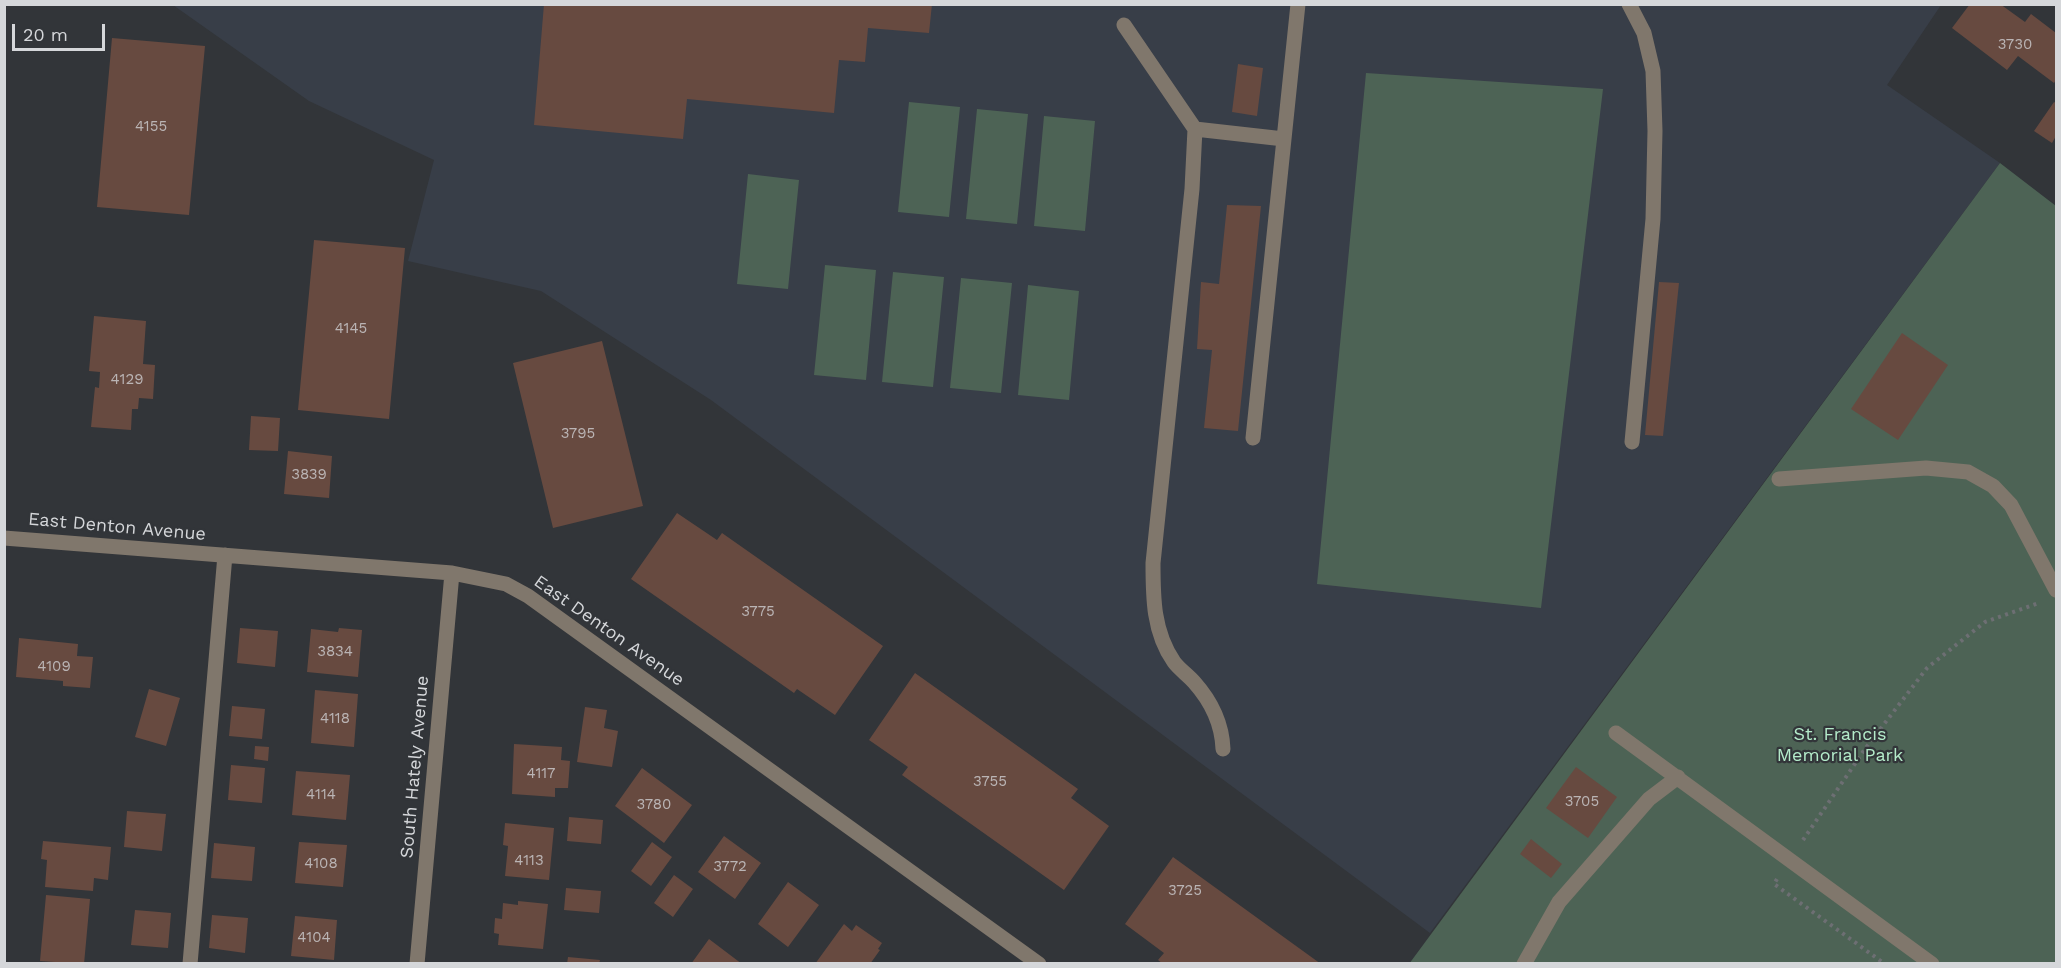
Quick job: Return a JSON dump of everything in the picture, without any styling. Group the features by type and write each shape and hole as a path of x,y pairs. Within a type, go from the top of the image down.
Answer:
{"street":[{"path":"1253,438 1298,4"},
{"path":"1629,4 1644,33 1653,71 1655,131 1653,219 1632,442"},
{"path":"1124,25 1195,129 1192,189 1153,562 1152,602 1159,632 1174,662 1211,704 1222,734 1223,749"},
{"path":"1195,129 1284,139"},
{"path":"1779,479 1926,468 1968,472 1993,486 2011,505 2051,595"},
{"name":"East Denton Avenue","path":"4,538 452,573 506,584 528,596 1039,963"},
{"path":"190,963 225,555"},
{"name":"South Hately Avenue","path":"417,963 452,573"},
{"path":"1616,733 1932,963"},
{"path":"1524,963 1560,902 1649,799 1678,777"}],"path":[{"path":"1790,859 1865,749 1927,668 1985,622 2051,595"}],"shaded area":[{"path":"173,5 1941,5 1887,85 2000,163 1430,933 711,400 541,291 408,261 434,160 309,101"}],"green space":[{"path":"1366,73 1603,89 1541,608 1317,584"},
{"path":"909,102 960,107 949,217 898,212"},
{"path":"977,109 1028,114 1017,224 966,219"},
{"path":"1044,116 1095,121 1085,231 1034,226"},
{"name":"St. Francis Memorial Park","path":"2000,163 2056,206 2056,963 1409,964"},
{"path":"748,174 799,180 788,289 737,284"},
{"path":"825,265 876,270 866,380 814,375"},
{"path":"893,272 944,277 933,387 882,382"},
{"path":"961,278 1012,283 1001,393 950,388"},
{"path":"1028,285 1079,291 1069,400 1018,395"}],"building":[{"path":"544,4 932,4 929,33 868,28 865,62 839,60 834,113 687,99 683,139 534,125"},
{"path":"1970,4 2000,4 2025,22 2031,14 2056,33 2056,80 2054,83 2018,56 2007,70 1952,28"},
{"path":"112,38 205,46 189,215 97,207"},
{"path":"1238,64 1263,68 1257,116 1232,112"},
{"path":"2054,102 2056,103 2056,136 2052,143 2034,131"},
{"path":"1227,205 1261,206 1238,431 1204,428 1212,350 1197,349 1201,282 1219,284"},
{"path":"314,240 405,248 389,419 298,410"},
{"path":"1659,282 1679,283 1663,436 1645,435"},
{"path":"94,316 146,321 143,364 155,365 153,399 139,398 138,409 132,409 131,430 91,427 95,387 99,388 100,372 89,371"},
{"path":"1902,333 1948,365 1898,440 1851,409"},
{"path":"602,341 643,506 553,528 513,363"},
{"path":"251,416 280,418 278,451 249,450"},
{"path":"288,451 332,456 329,498 284,494"},
{"path":"677,513 717,540 722,533 883,646 835,715 797,689 794,693 631,579"},
{"path":"240,628 278,631 275,667 237,663"},
{"path":"339,628 362,630 358,677 307,672 311,629 338,632"},
{"path":"19,638 78,644 77,656 93,657 90,688 63,686 63,681 16,677"},
{"path":"915,673 1078,789 1071,798 1109,826 1064,890 902,775 908,767 869,740"},
{"path":"149,689 180,698 166,746 135,737"},
{"path":"315,690 358,694 354,747 311,743"},
{"path":"232,706 265,709 262,739 229,736"},
{"path":"585,707 607,710 604,728 618,731 612,767 577,762"},
{"path":"514,744 562,747 561,760 570,761 568,788 555,788 555,797 512,794"},
{"path":"255,746 269,747 268,761 254,759"},
{"path":"231,765 265,768 262,803 228,800"},
{"path":"1576,767 1617,797 1588,838 1546,808"},
{"path":"642,768 692,805 664,843 615,806"},
{"path":"296,771 350,775 346,820 292,815"},
{"path":"127,811 166,814 162,851 124,847"},
{"path":"569,817 603,820 601,844 567,841"},
{"path":"505,823 554,828 549,880 505,876 508,846 503,845"},
{"path":"724,836 761,863 735,899 698,872"},
{"path":"1531,839 1562,864 1551,878 1520,854"},
{"path":"43,841 111,847 108,880 94,878 93,891 45,887 47,860 41,859"},
{"path":"299,842 347,845 343,887 295,883"},
{"path":"652,842 672,857 651,886 631,871"},
{"path":"214,843 255,847 252,881 211,878"},
{"path":"1173,857 1321,964 1163,964 1158,960 1164,953 1125,924"},
{"path":"674,875 693,889 673,917 654,903"},
{"path":"788,882 819,905 788,947 758,924"},
{"path":"566,888 601,891 599,913 564,910"},
{"path":"46,895 90,899 84,964 40,961"},
{"path":"518,901 548,904 543,949 498,945 499,934 494,933 495,918 502,919 503,903 518,905"},
{"path":"135,910 171,913 168,948 131,945"},
{"path":"212,915 248,918 245,953 209,948"},
{"path":"295,916 337,920 334,960 291,956"},
{"path":"844,924 852,931 856,925 882,943 870,964 815,964"},
{"path":"709,939 742,964 691,964"},
{"path":"568,957 600,960 599,964 567,964"}]}
